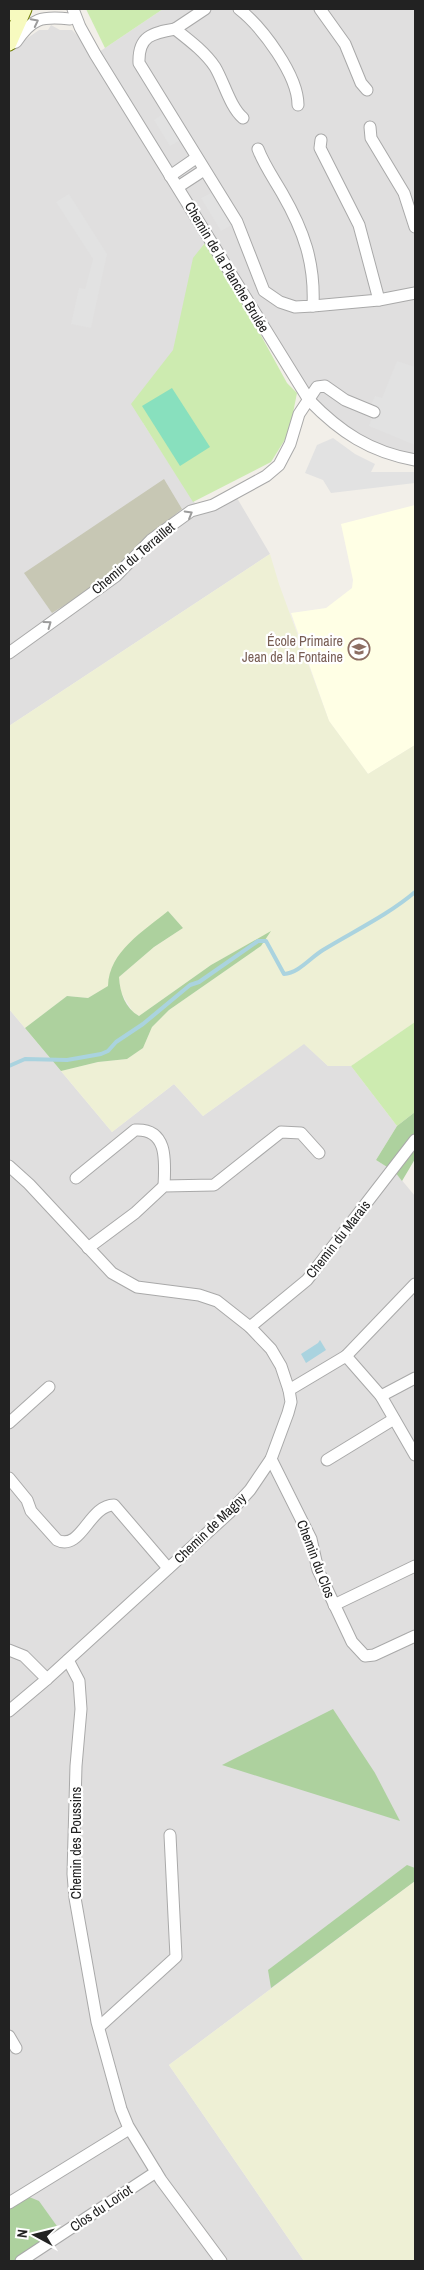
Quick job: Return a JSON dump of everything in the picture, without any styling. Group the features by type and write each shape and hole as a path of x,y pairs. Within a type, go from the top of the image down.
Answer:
{"main road":[{"path":"9,13 10,9"},
{"path":"9,44 24,9"}],"street":[{"name":"Chemin de la Planche Brulée","path":"58,9 72,14 309,400 346,434 376,449 415,460"},
{"path":"205,9 175,29 158,32 146,37 139,50 139,63 237,222 264,291 280,302 295,307 378,300 415,293"},
{"path":"239,9 250,18 267,38 283,64 298,94 298,106"},
{"path":"320,9 345,44 361,83 368,90"},
{"path":"9,44 16,42 26,27 37,20 72,14"},
{"path":"175,29 194,44 213,64 227,89 236,112 243,118"},
{"path":"370,127 371,138 404,194 415,227"},
{"path":"321,140 320,148 359,225 378,300"},
{"path":"258,149 294,213 309,250 314,286 313,306"},
{"path":"170,176 196,158"},
{"path":"178,187 204,170"},
{"path":"309,400 317,387 325,386 345,400 374,412"},
{"name":"Chemin du Terraillet","path":"9,653 116,576 151,540 191,511 213,505 266,476 279,465 290,444 300,414 309,400"},
{"path":"76,1178 135,1130 144,1130 158,1139 165,1152 164,1186"},
{"path":"88,1248 134,1213 164,1186 214,1185 281,1132 301,1133 319,1153"},
{"name":"Chemin du Marais","path":"250,1327 307,1280 415,1140"},
{"name":"Chemin de Magny","path":"9,1166 29,1184 101,1263 124,1282 151,1290 206,1296 229,1309 271,1349 281,1366 290,1390 291,1402 270,1459 250,1490 68,1660 9,1711"},
{"path":"290,1390 346,1356 415,1284"},
{"path":"346,1356 381,1396 415,1455"},
{"path":"381,1396 415,1378"},
{"path":"9,1423 49,1387"},
{"path":"328,1460 394,1419"},
{"name":"Chemin du Clos","path":"270,1459 311,1539 318,1570 352,1642 365,1656 380,1653 415,1636"},
{"path":"9,1478 27,1500 32,1511 57,1540 63,1543 70,1541 83,1531 89,1519 100,1509 107,1505 114,1505 168,1568"},
{"name":"Chemin du Clos","path":"334,1605 415,1566"},
{"path":"9,1650 24,1656 47,1679"},
{"name":"Chemin des Poussins","path":"68,1660 79,1681 81,1708 76,1766 73,1874 75,1898 99,2027 121,2110 129,2129 156,2172 221,2261"},
{"path":"99,2027 176,1957 170,1835"},
{"path":"9,2036 16,2048"},
{"path":"9,2203 129,2129"},
{"name":"Clos du Loriot","path":"21,2261 156,2172"}],"shaded area":[{"path":"163,9 415,9 415,460 376,449 324,416 208,238 199,251 282,387 143,423 200,511 237,498 270,554 9,726 9,51 39,30 48,30 51,25 60,30 72,30 96,54"},
{"path":"167,111 184,138 170,146 154,120"},
{"path":"217,190 237,222 221,231 201,198"},
{"path":"69,194 107,254 91,328 71,324 79,288 85,289 93,259 56,202"},
{"path":"397,361 415,367 415,445 369,426 374,412 369,410 375,396 382,398"},
{"path":"333,438 355,454 375,464 371,472 415,472 415,483 331,493 323,480 305,473 317,445"},
{"path":"164,479 182,509 147,537 91,589 52,613 24,573"},
{"name":"École Primaire Jean de la Fontaine","path":"415,505 415,745 368,774 329,721 291,613 326,608 352,588 353,580 341,524"},
{"path":"270,554 279,584 329,721 368,774 415,745 415,1022 351,1066 328,1066 304,1044 203,1116 174,1084 112,1132 61,1071 98,1062 127,1059 143,1048 152,1027 169,1010 261,946 270,932 211,965 139,1016 133,1012 120,991 119,977 154,947 183,928 168,911 109,986 88,998 67,996 25,1028 9,1009 9,726"},
{"path":"9,1009 112,1132 174,1084 203,1116 304,1043 328,1066 351,1066 397,1126 376,1160 395,1172 415,1196 415,1881 169,2065 304,2261 9,2261"},
{"path":"415,1881 415,2261 304,2261 169,2065"}],"green space":[{"path":"86,9 163,9 105,48"},
{"path":"208,239 287,383 297,393 289,433 271,462 193,502 131,404 173,350 193,258"},
{"path":"172,388 210,447 180,466 142,406"},
{"path":"168,911 183,928 154,947 119,977 124,1000 130,1009 139,1016 211,965 271,931 261,946 169,1010 152,1027 143,1048 127,1059 98,1062 61,1071 25,1028 67,996 88,998 108,986 114,962 121,952 139,934"},
{"path":"415,1022 415,1112 397,1126 351,1066"},
{"path":"415,1112 415,1159 402,1181 395,1172 376,1160 397,1126"},
{"path":"333,1709 375,1773 400,1821 222,1765"},
{"path":"407,1865 415,1868 415,1881 271,1988 268,1970"},
{"path":"17,2192 39,2201 64,2236 18,2261 9,2261 9,2197"}],"water":[{"path":"320,1340 326,1350 306,1363 301,1354"}],"waterway":[{"path":"9,1066 25,1059 67,1060 108,1051 116,1042 143,1024 190,985 199,982 258,941 266,941 284,974 295,971 323,950 382,915 415,892"}],"place":[{"name":"École Primaire Jean de la Fontaine","path":"359,649"}]}
